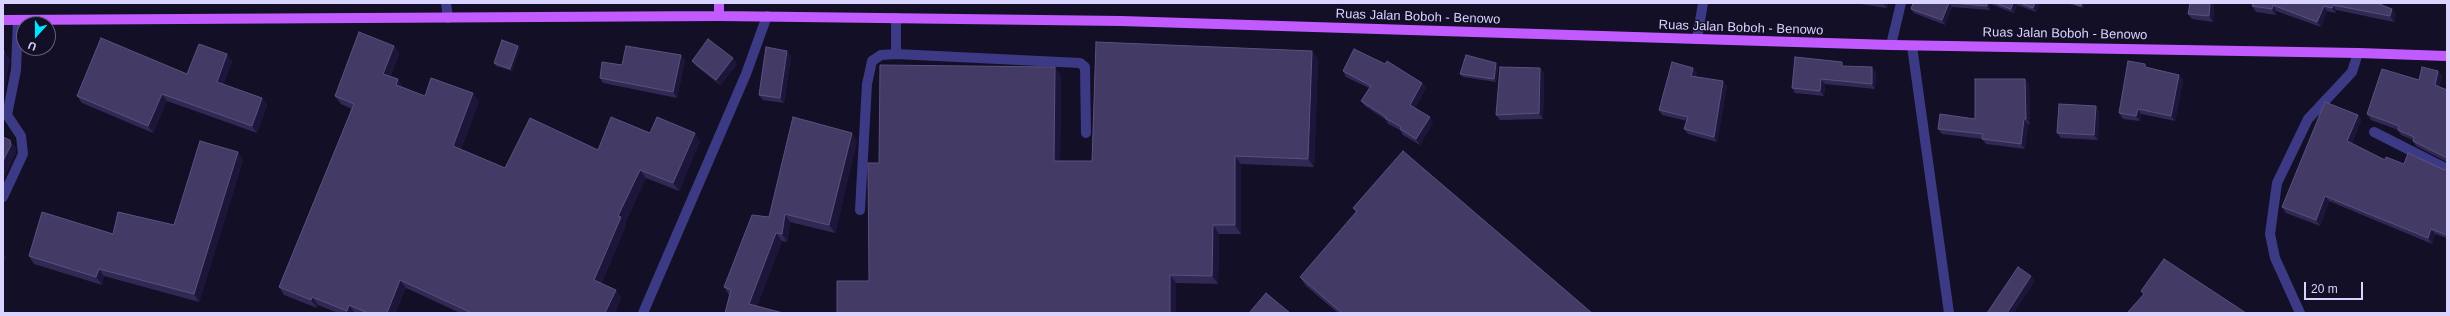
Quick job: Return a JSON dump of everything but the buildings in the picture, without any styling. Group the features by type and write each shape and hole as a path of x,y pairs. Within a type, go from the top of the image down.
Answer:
{"main road":[{"path":"719,3 719,16"},
{"name":"Ruas Jalan Boboh - Benowo","path":"56,20 767,16 1121,21 1912,46 2358,53 2447,56"},
{"name":"Ruas Jalan Boboh - Benowo","path":"3,20 16,20"}],"street":[{"path":"446,3 448,18"},
{"path":"1697,39 1703,3"},
{"path":"1892,45 1901,3"},
{"path":"643,313 746,74 767,16"},
{"path":"896,18 896,54"},
{"path":"1912,46 1949,313"},
{"path":"2300,313 2275,258 2270,234 2277,183 2308,119 2352,72 2358,53"},
{"path":"860,210 867,84 872,61 881,55 896,54 1080,63 1084,67 1086,133"},
{"path":"3,197 23,154 21,136 7,115 16,70 17,56"},
{"path":"2374,132 2447,169"}]}
